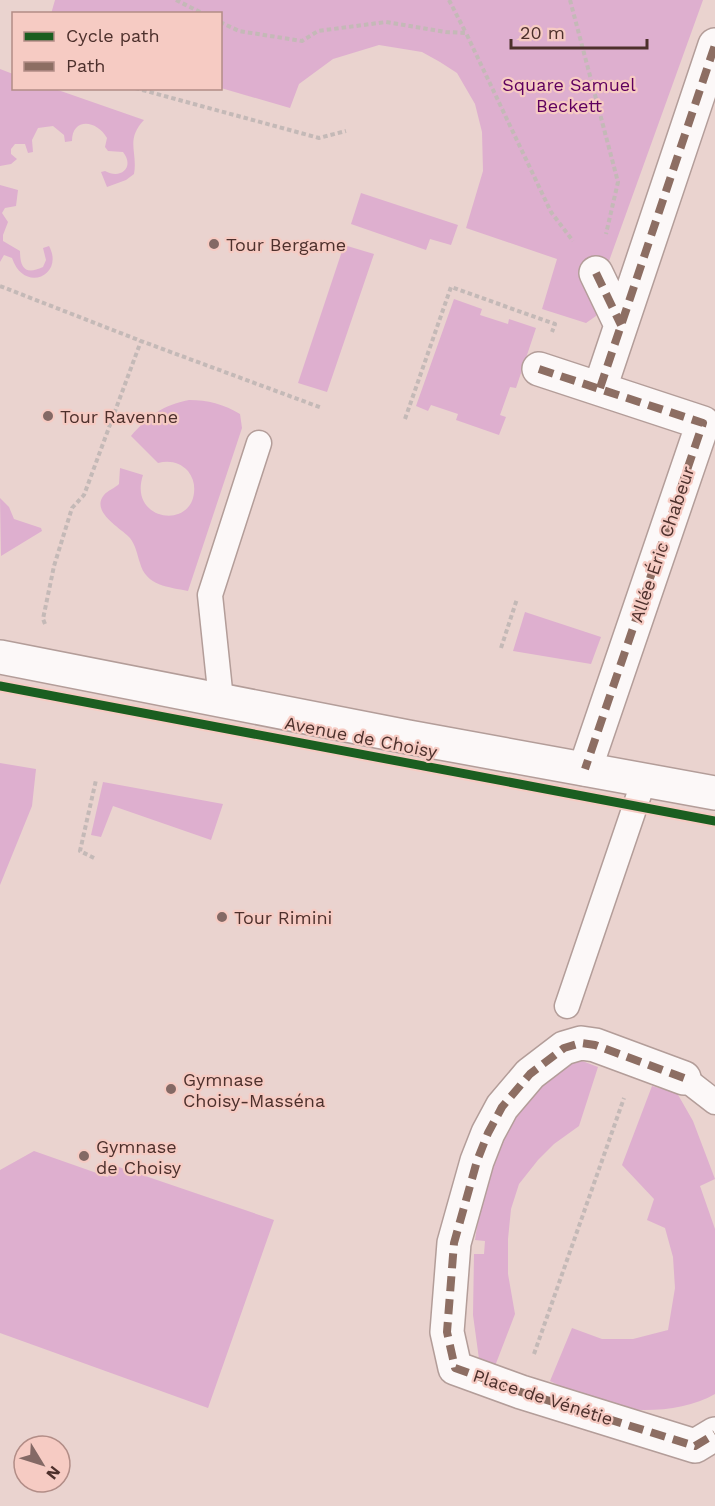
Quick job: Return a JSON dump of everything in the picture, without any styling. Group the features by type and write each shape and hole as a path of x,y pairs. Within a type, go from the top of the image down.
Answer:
{"street":[{"path":"600,388 715,45"},
{"path":"596,273 621,325"},
{"name":"Allée Éric Chabeur","path":"540,369 703,423 585,769"},
{"name":"Avenue de Choisy","path":"0,657 408,737 715,793"},
{"name":"Place de Vénétie","path":"684,1078 595,1045 581,1043 564,1048 530,1074 502,1107 477,1161 454,1243 447,1332 455,1368 521,1392 694,1446 715,1434"}],"lane":[{"path":"220,700 210,595 259,443"},
{"path":"567,1006 644,780"},
{"name":"Place de Vénétie","path":"684,1078 715,1102"}],"path":[{"path":"176,0 200,12"},
{"path":"191,7 193,0"},
{"path":"449,0 551,212 596,273"},
{"path":"570,0 618,182 596,273"},
{"path":"222,23 239,31 302,41 318,31 386,22 466,33"},
{"path":"142,90 319,138 346,131"},
{"path":"0,286 322,408"},
{"path":"405,419 452,287 555,324"},
{"path":"53,668 44,619 54,566 72,508 84,495 141,341"},
{"path":"501,648 517,599"},
{"path":"94,858 80,851 96,780"},
{"path":"533,1358 636,1062"}],"green space":[{"name":"Square Samuel Beckett","path":"55,0 703,0 604,275 585,269 583,286 597,310 596,316 586,323 542,309 557,259 466,228 483,171 482,132 475,104 457,73 440,62 422,52 379,45 333,59 299,84 290,108 222,88 222,12 52,12"},
{"path":"0,69 12,74 12,90 58,90 144,120 135,134 134,174 126,180 107,187 101,172 121,173 128,163 123,152 108,151 105,147 107,138 97,127 91,125 80,125 73,133 72,141 65,142 64,135 53,126 38,128 32,140 33,152 28,153 25,144 15,144 11,149 11,154 17,159 11,164 0,166"},
{"path":"0,185 18,190 16,206 5,208 2,213 8,222 3,241 20,251 21,262 28,270 43,267 46,260 43,248 49,246 52,265 41,276 33,278 25,275 18,269 12,258 4,255 0,262"},
{"path":"361,193 458,225 451,245 430,239 426,250 351,224"},
{"path":"344,245 374,254 327,392 298,383"},
{"path":"454,299 482,309 480,315 508,324 509,319 536,328 516,388 510,387 500,415 506,417 499,435 456,420 458,414 431,405 428,411 416,406"},
{"path":"189,400 215,403 240,414 242,428 188,591 159,584 147,577 132,541 108,519 101,507 101,501 105,494 119,484 120,468 143,475 141,490 144,502 151,510 161,515 172,515 182,512 190,505 194,487 188,471 174,462 158,463 131,436 157,412"},
{"path":"0,498 9,507 14,519 41,528 42,531 1,556"},
{"path":"525,612 601,637 591,664 513,651"},
{"path":"0,763 36,769 32,806 0,885"},
{"path":"103,782 223,804 211,840 113,806 101,837 91,835"},
{"path":"577,1059 598,1067 579,1126 554,1144 538,1160 519,1184 511,1209 508,1274 515,1314 495,1366 479,1359 473,1315 474,1254 484,1254 485,1241 475,1240 485,1187 503,1135 520,1105 539,1085"},
{"path":"652,1086 677,1093 693,1121 715,1179 700,1186 715,1229 715,1394 704,1400 678,1407 636,1410 596,1403 550,1381 572,1328 602,1339 633,1339 668,1330 675,1288 673,1257 665,1228 647,1220 654,1199 622,1165"},
{"path":"34,1151 108,1177 113,1165 274,1220 208,1408 0,1333 0,1170"}],"marked path":[{"path":"600,388 715,45"},
{"path":"596,273 621,325"},
{"path":"539,369 703,423 585,769"},
{"path":"684,1078 595,1045 581,1043 564,1048 530,1074 502,1107 477,1161 454,1243 447,1332 455,1368 521,1392 695,1446 715,1434"}],"cycle path":[{"path":"0,686 715,821"}],"place":[{"name":"Tour Bergame","path":"214,244"},
{"name":"Tour Ravenne","path":"48,416"},
{"name":"Tour Rimini","path":"222,917"},
{"name":"Gymnase Choisy-Masséna","path":"171,1089"},
{"name":"Gymnase de Choisy","path":"84,1156"}]}
